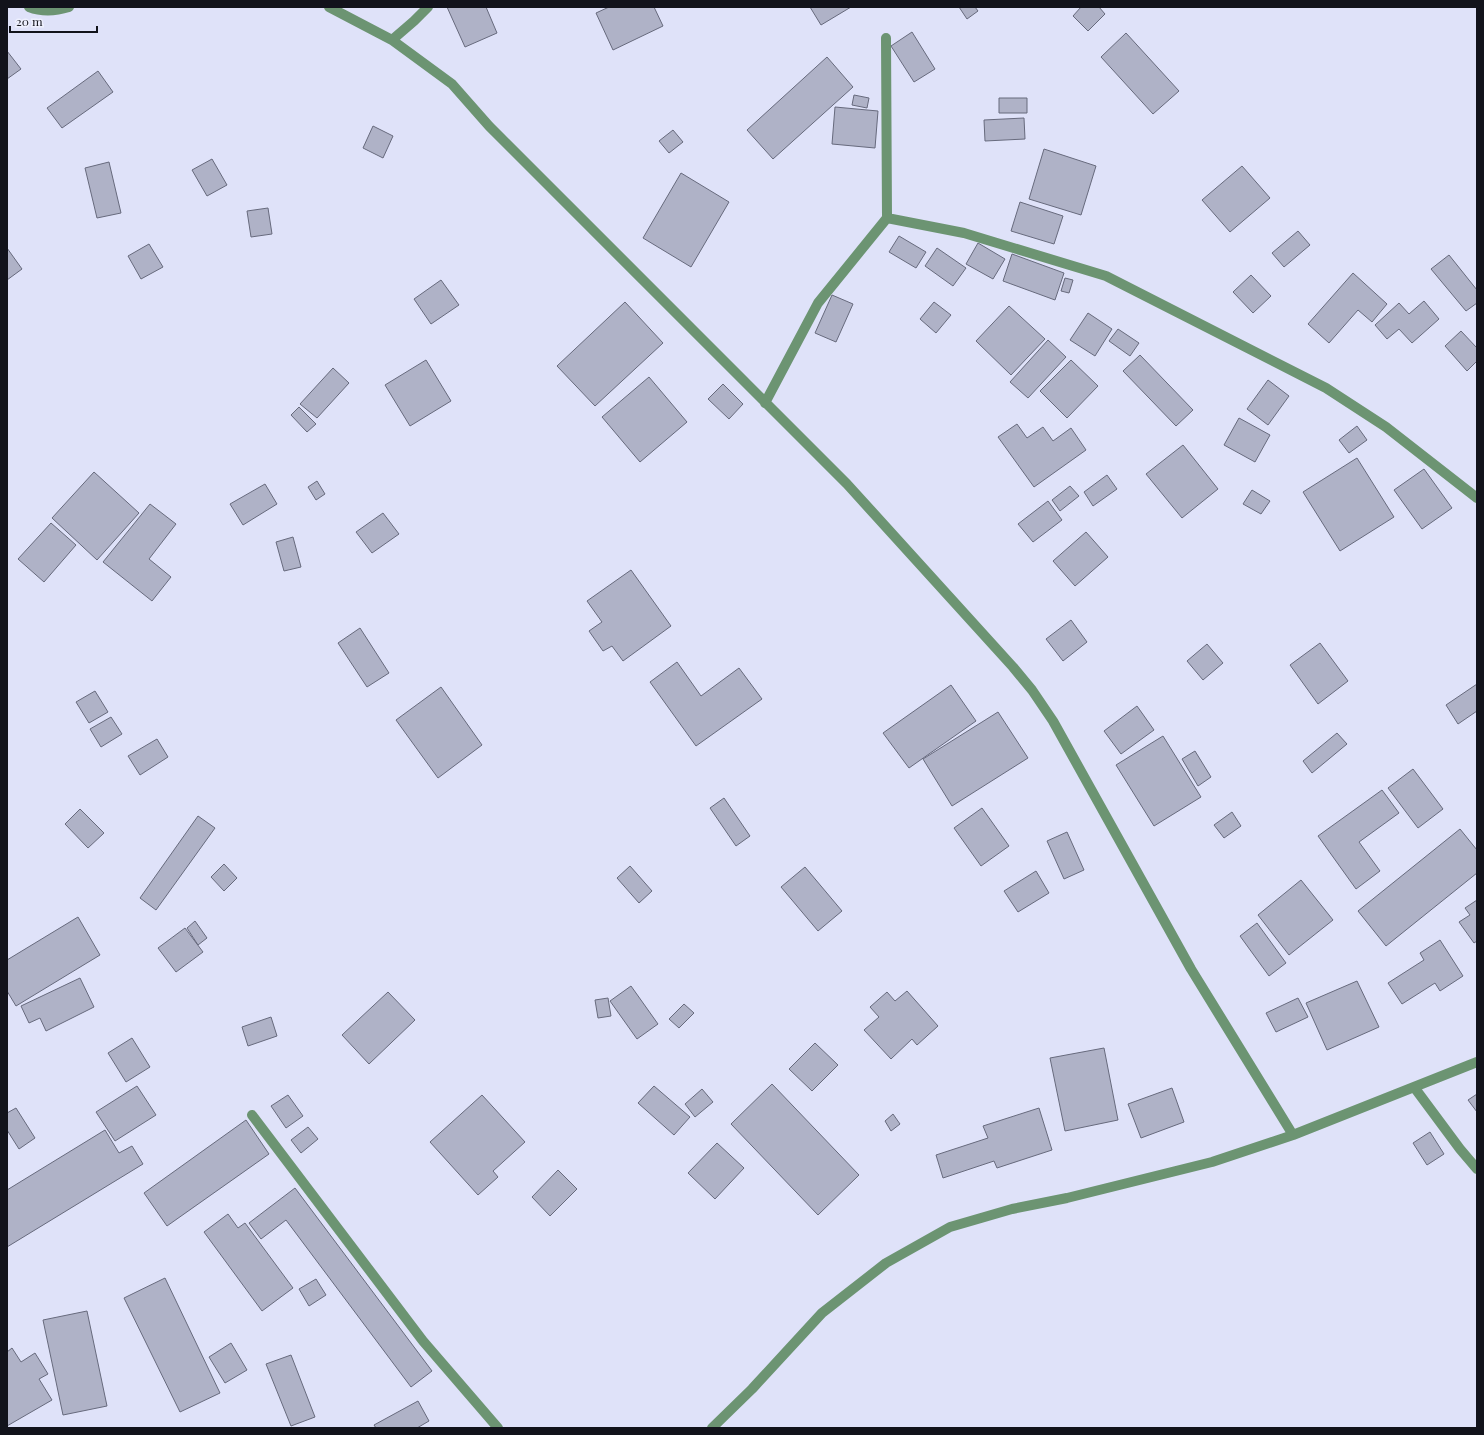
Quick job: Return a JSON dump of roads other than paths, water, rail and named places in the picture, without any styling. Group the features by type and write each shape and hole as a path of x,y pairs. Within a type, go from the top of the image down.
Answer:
{"street":[{"path":"30,7 34,9 57,10 68,7"},
{"path":"329,7 392,40 452,84 489,126 874,512 1013,667 1032,690 1053,721 1191,968 1293,1135"},
{"path":"392,40 414,22 428,7"},
{"path":"765,403 818,303 887,218 886,38"},
{"path":"887,218 964,232 1106,276 1326,388 1386,427 1477,498"},
{"path":"712,1428 752,1389 822,1313 886,1263 950,1227 1012,1209 1067,1198 1212,1162 1293,1135 1477,1062"},
{"path":"1414,1087 1460,1149 1477,1169"},
{"path":"252,1114 423,1341 498,1428"}]}
